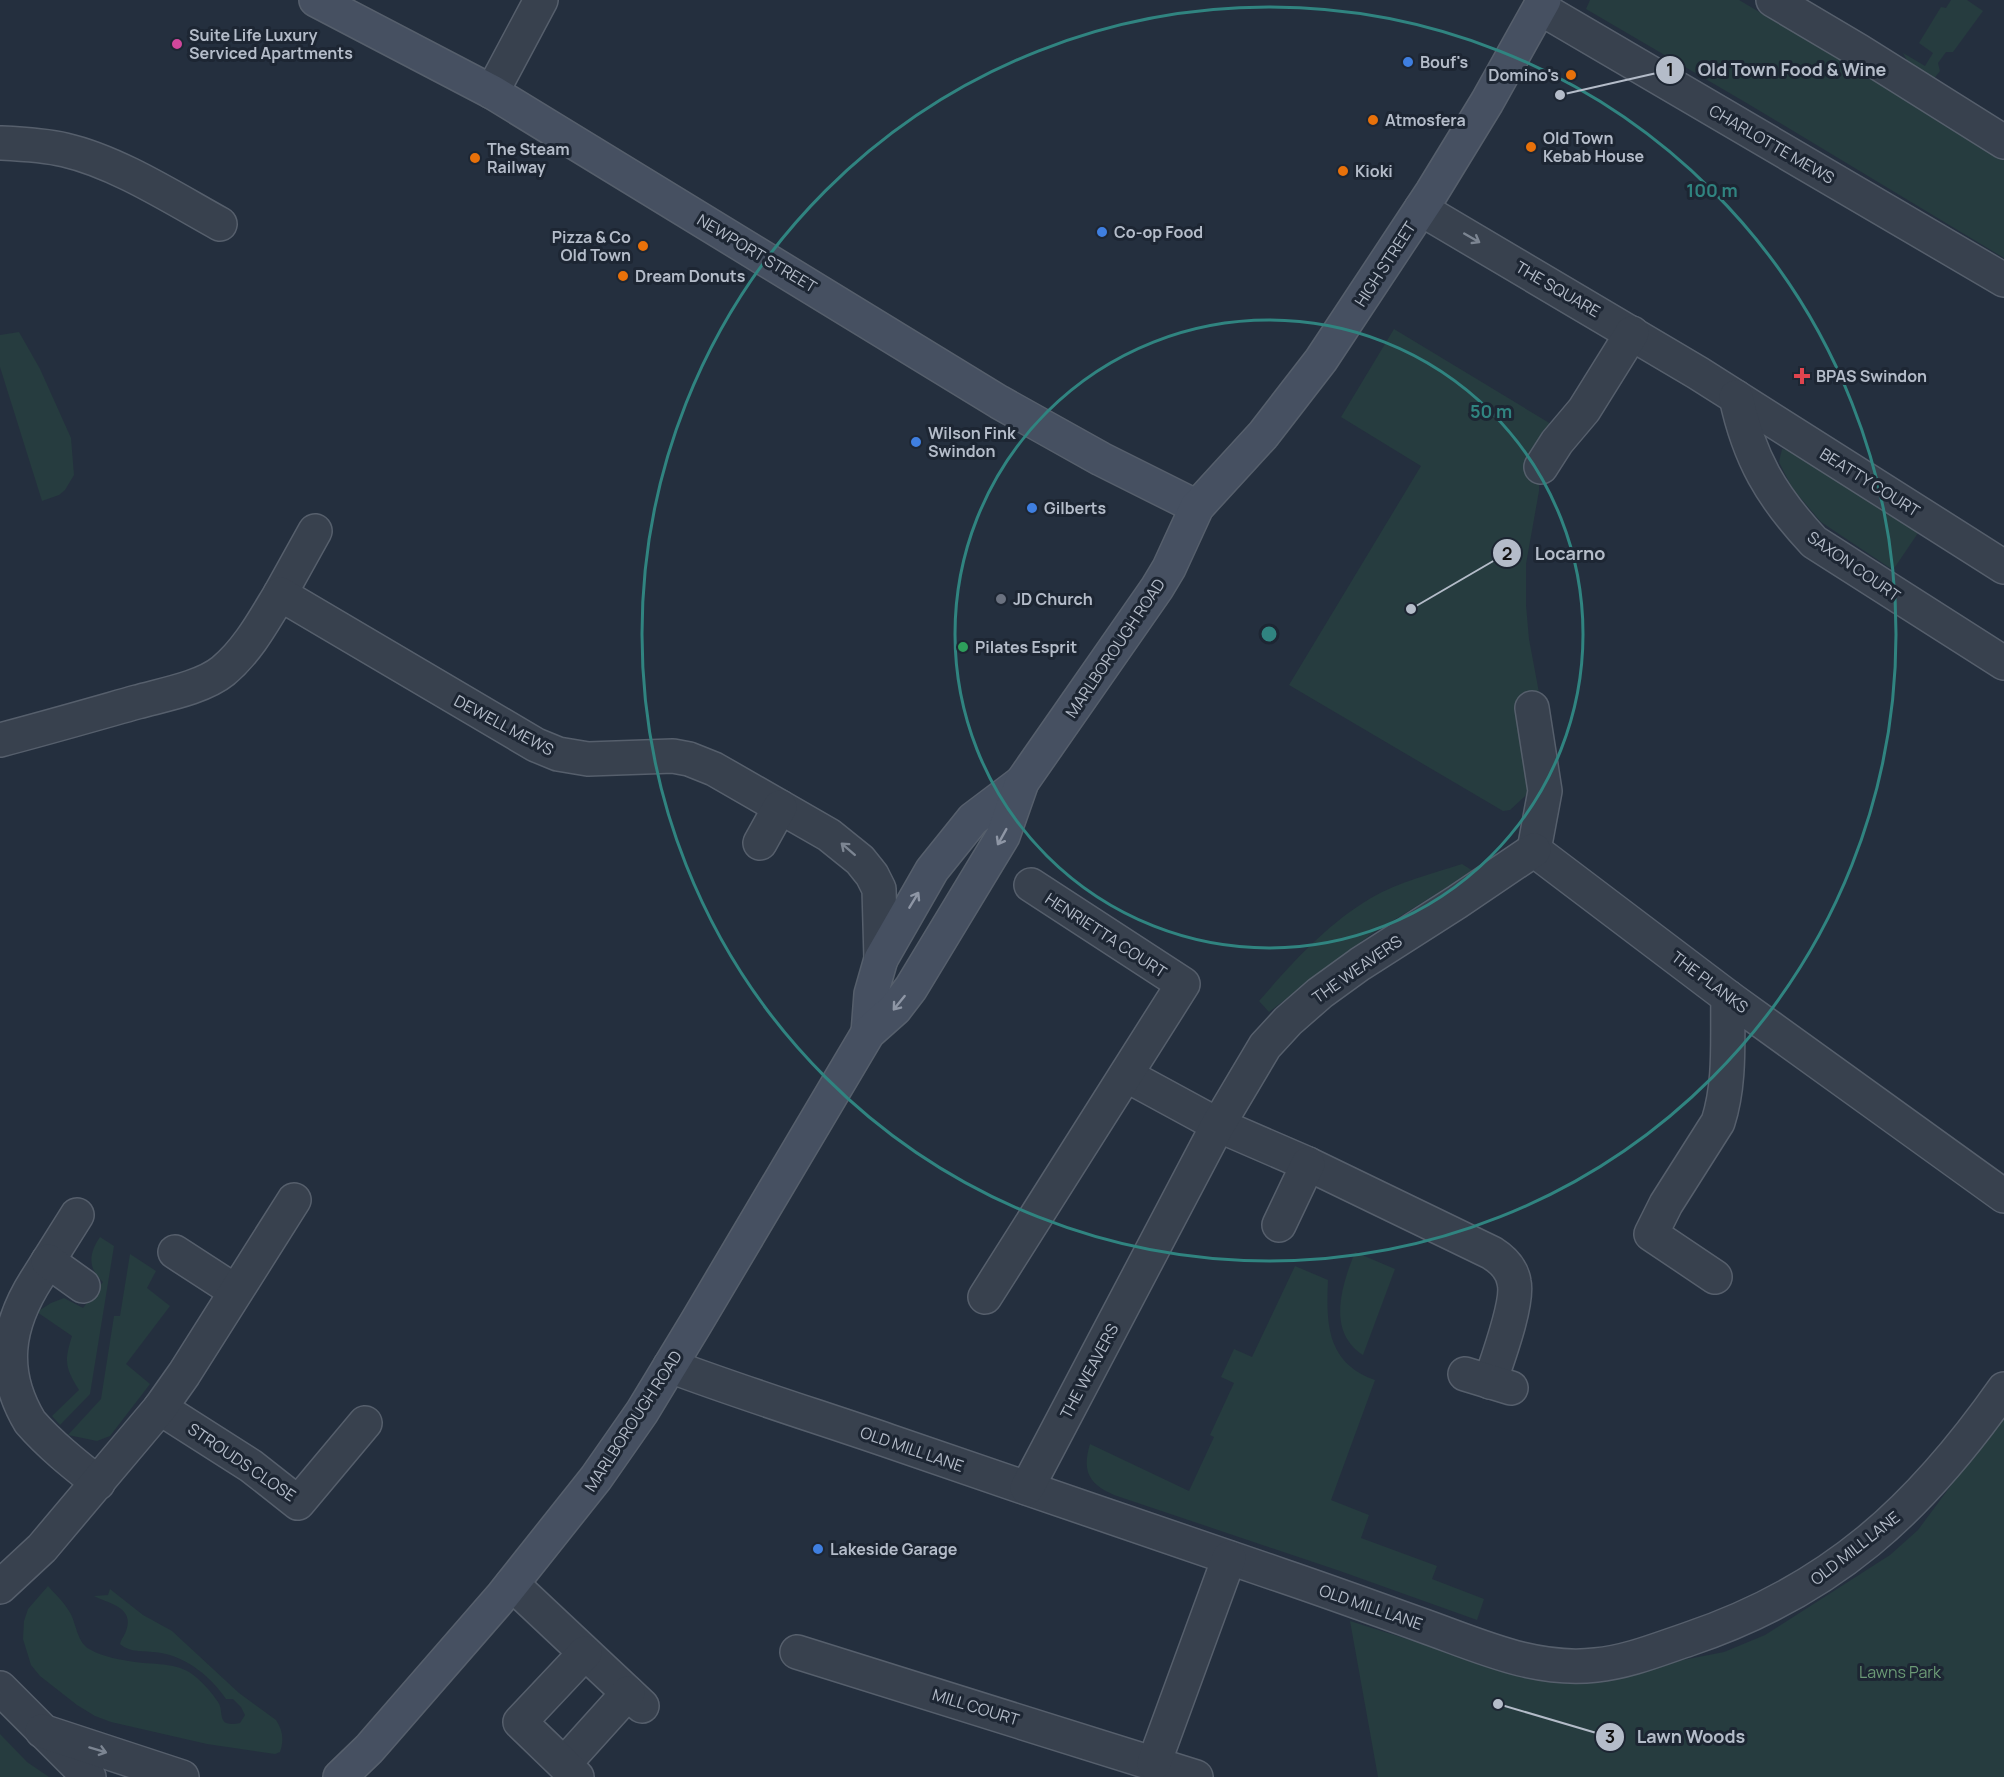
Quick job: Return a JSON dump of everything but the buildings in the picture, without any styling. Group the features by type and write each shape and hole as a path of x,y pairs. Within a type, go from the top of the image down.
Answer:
{"main road":[{"name":"NEWPORT STREET","path":"316,0 492,92 999,402 1101,459 1197,507"},
{"name":"HIGH STREET","path":"1197,507 1263,435 1321,360 1465,140 1542,4"},
{"name":"MARLBOROUGH ROAD","path":"339,1775 369,1749 512,1584 597,1478 636,1420 757,1224 868,1033 895,1009 911,988 1004,836 1022,782 1157,588 1169,568 1197,507"},
{"name":"MARLBOROUGH ROAD","path":"868,1033 871,994 881,959 906,914 944,854 973,819 1022,782"}],"street":[{"path":"492,92 542,0"},
{"path":"1773,0 2004,142"},
{"name":"CHARLOTTE MEWS","path":"1542,4 2004,280"},
{"path":"0,143 65,150 101,162 153,187 220,224"},
{"name":"THE SQUARE","path":"1421,209 1736,397"},
{"path":"1541,467 1557,442 1595,394 1632,333"},
{"name":"BEATTY COURT","path":"1736,397 2004,567"},
{"name":"SAXON COURT","path":"1736,397 1743,430 1768,484 1789,515 1814,542 2004,663"},
{"path":"0,740 160,696 201,683 220,673 239,655 255,634 315,531"},
{"name":"DEWELL MEWS","path":"279,594 536,745 558,754 588,759 673,756 689,759 714,769 842,844 872,875 879,889 881,959"},
{"path":"1532,708 1545,791 1534,850"},
{"path":"760,843 780,807"},
{"name":"THE PLANKS","path":"1534,850 1728,997 2004,1196"},
{"name":"THE WEAVERS","path":"1027,1488 1218,1125 1265,1046 1288,1020 1320,993 1360,964 1534,850"},
{"name":"HENRIETTA COURT","path":"985,1298 1183,984 1031,885"},
{"path":"1715,1277 1651,1234 1666,1204 1706,1143 1720,1115 1726,1083 1728,997"},
{"path":"1126,1076 1218,1125 1308,1164 1448,1230 1503,1260 1511,1271 1515,1284 1514,1296 1502,1346 1489,1381"},
{"path":"1279,1225 1308,1164"},
{"path":"0,1587 24,1566 98,1483 160,1408 294,1200"},
{"path":"77,1215 24,1298 9,1332 4,1354 7,1379 17,1404 29,1421 59,1451 98,1483"},
{"path":"175,1252 235,1291"},
{"path":"48,1261 83,1286"},
{"name":"OLD MILL LANE","path":"670,1366 1508,1656 1560,1666 1596,1665 1623,1660 1708,1633 1752,1615 1797,1592 1831,1570 1876,1535 1923,1491 1942,1471 2004,1389"},
{"name":"STROUDS CLOSE","path":"160,1408 251,1466 298,1503 365,1423"},
{"path":"1154,1763 1229,1558"},
{"path":"512,1584 635,1700 570,1771 520,1722 585,1653"},
{"name":"MILL COURT","path":"797,1652 1196,1777"},
{"path":"0,1688 89,1777"},
{"path":"42,1731 182,1777"}],"green space":[{"path":"1590,0 1739,0 2004,157 2004,258 1586,9"},
{"path":"1951,0 1967,0 1983,11 1953,52 1946,52 1938,63 1940,71 1932,81 1908,62 1903,53 1925,66 1933,53 1919,43 1941,7 1946,8"},
{"path":"1394,329 1556,427 1539,480 1526,564 1529,639 1540,698 1537,785 1510,810 1503,811 1289,685 1421,466 1341,417"},
{"path":"19,332 40,369 71,438 74,475 59,495 42,501 0,367 0,335"},
{"path":"1782,449 1791,451 1918,533 1893,570 1821,522 1793,489 1779,462"},
{"path":"1462,864 1473,871 1370,935 1269,1012 1259,1001 1311,945 1355,908 1393,887"},
{"path":"100,1237 114,1246 90,1394 60,1425 52,1416 79,1390 67,1364 72,1336 37,1312 64,1298 83,1308 103,1282 94,1271 91,1260"},
{"path":"1355,1252 1395,1269 1363,1355 1351,1345 1344,1333 1341,1321 1342,1293"},
{"path":"130,1254 156,1271 147,1288 170,1306 126,1364 150,1384 110,1436 97,1441 68,1435 101,1399 114,1316 120,1316"},
{"path":"1295,1266 1328,1280 1329,1327 1339,1353 1347,1364 1359,1373 1375,1380 1331,1500 1369,1515 1361,1538 1437,1566 1432,1579 1484,1599 1477,1620 1114,1495 1098,1486 1089,1475 1087,1461 1090,1444 1189,1491 1214,1437 1210,1435 1234,1383 1221,1377 1234,1349 1252,1357"},
{"name":"Lawns Park","path":"2004,1414 2004,1777 1378,1777 1350,1621 1508,1671 1606,1675 1724,1652 1765,1635 1890,1555 1918,1530"},
{"path":"48,1586 69,1611 82,1643 86,1647 113,1658 183,1669 206,1686 218,1702 224,1721 232,1724 240,1723 245,1715 241,1707 233,1699 226,1699 206,1676 189,1664 171,1655 134,1650 120,1644 128,1623 124,1611 94,1596 108,1595 110,1589 143,1615 172,1631 239,1693 276,1720 282,1736 280,1752 275,1754 207,1744 111,1722 77,1705 40,1676 31,1665 23,1639 24,1621 28,1609"},
{"path":"0,1734 27,1762 49,1777 0,1777"}],"place":[{"name":"Suite Life Luxury Serviced Apartments","path":"177,44"},
{"name":"Bouf's","path":"1408,62"},
{"name":"Domino's","path":"1571,75"},
{"name":"Old Town Food & Wine","path":"1560,95"},
{"name":"Atmosfera","path":"1373,120"},
{"name":"Old Town Kebab House","path":"1531,147"},
{"name":"The Steam Railway","path":"475,158"},
{"name":"Kioki","path":"1343,171"},
{"name":"Co-op Food","path":"1102,232"},
{"name":"Pizza & Co Old Town","path":"643,246"},
{"name":"Dream Donuts","path":"623,276"},
{"name":"BPAS Swindon","path":"1802,376"},
{"name":"Wilson Fink Swindon","path":"916,442"},
{"name":"Gilberts","path":"1032,508"},
{"name":"JD Church","path":"1001,599"},
{"name":"Locarno","path":"1411,609"},
{"name":"Pilates Esprit","path":"963,647"},
{"name":"Lakeside Garage","path":"818,1549"},
{"name":"Lawn Woods","path":"1498,1704"}]}
